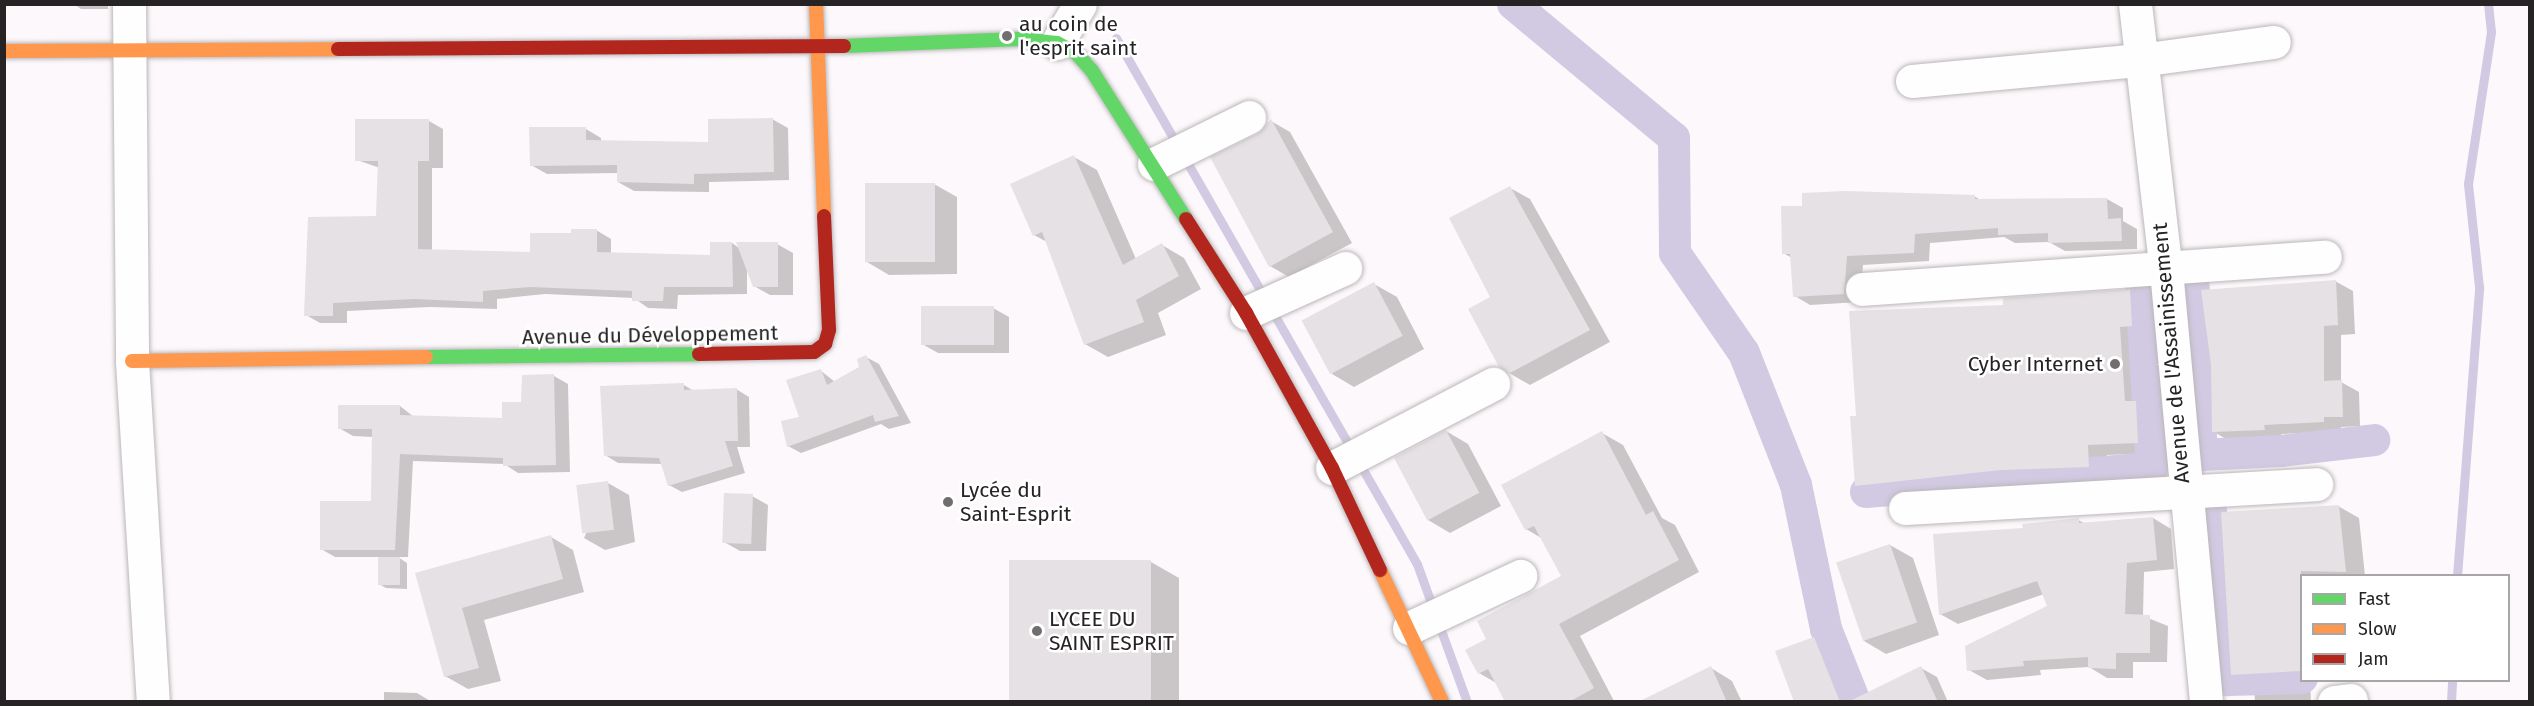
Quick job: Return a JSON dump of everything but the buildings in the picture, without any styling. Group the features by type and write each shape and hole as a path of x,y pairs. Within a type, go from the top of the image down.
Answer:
{"street":[{"path":"129,4 132,361 153,702"},
{"name":"Avenue du Développement","path":"132,361 814,352 825,344 829,330 816,4"},
{"path":"1057,43 1080,4"},
{"name":"Avenue de l'Assainissement","path":"2135,4 2166,270 2184,490 2206,702"},
{"path":"4,51 817,47 1019,39 1057,43 1076,53 1092,71 1154,164 1246,313 1332,468 1442,702"},
{"path":"1912,81 2140,60 2274,42"},
{"path":"1154,164 1249,117"},
{"path":"1862,289 2166,270 2325,257"},
{"path":"1246,313 1345,268"},
{"path":"1332,468 1493,384"},
{"path":"1905,508 2316,484"},
{"path":"1409,628 1520,576"}],"waterway":[{"path":"1513,4 1674,138 1675,253 1744,353 1796,485 1826,629 1855,702"},
{"path":"2457,574 2479,287 2468,184 2491,32 2488,4"},
{"path":"1116,38 1417,564 1467,702"},
{"path":"2193,273 2202,455 2281,451 2374,440"},
{"path":"1866,492 2152,468 2141,288"},
{"path":"2210,500 2227,680 2300,678"},
{"path":"2451,702 2452,682"}],"traffic: fast":[{"path":"844,46 1019,39 1057,43 1076,53 1092,71 1186,219"},
{"path":"426,357 699,354"}],"traffic: slow":[{"path":"816,4 824,216"},
{"path":"4,51 338,49"},
{"path":"132,361 426,357"},
{"path":"1380,570 1442,702"}],"traffic: jam":[{"path":"338,49 844,46"},
{"path":"699,354 814,352 825,344 829,330 824,216"},
{"path":"1186,219 1246,313 1332,468 1380,570"}],"place":[{"name":"au coin de l'esprit saint","path":"1007,36"},
{"name":"Cyber Internet","path":"2115,364"},
{"name":"Lycée du Saint-Esprit","path":"948,502"},
{"name":"LYCEE DU SAINT ESPRIT","path":"1037,631"}]}
